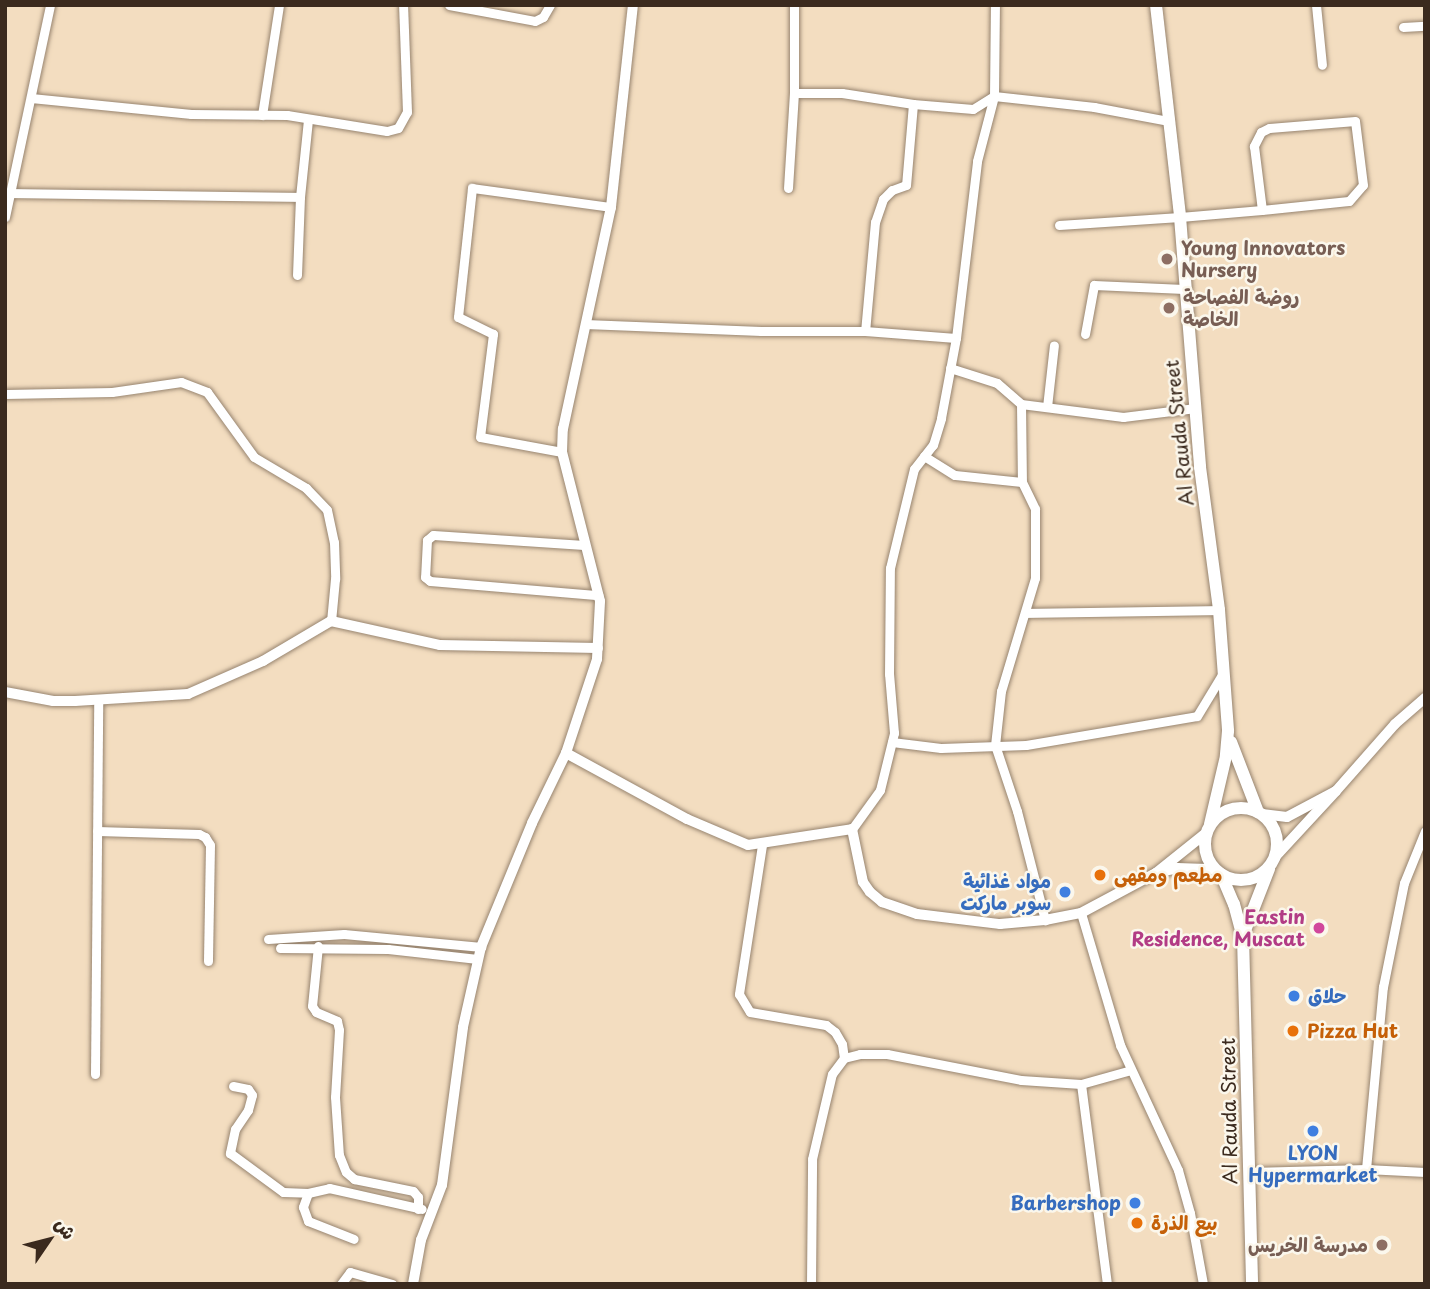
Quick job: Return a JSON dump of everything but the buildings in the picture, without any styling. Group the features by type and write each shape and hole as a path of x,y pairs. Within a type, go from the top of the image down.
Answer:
{"main road":[{"name":"Al Rauda Street","path":"1156,5 1180,217 1195,408 1219,610 1228,731 1226,757 1208,828"},
{"name":"Al Rauda Street","path":"1228,731 1237,766 1260,813"},
{"path":"1237,808 1260,813 1273,826 1277,841 1272,861 1260,875 1247,880 1234,880 1218,872 1205,846 1208,828 1227,810 1237,808"},
{"name":"Al Rauda Street","path":"1243,937 1272,861"},
{"name":"Al Rauda Street","path":"1218,872 1234,904 1243,937 1252,1284"}],"street":[{"path":"5,217 50,5"},
{"path":"262,115 279,5"},
{"path":"31,98 191,114 308,119 387,131 398,128 404,122 407,112 403,5"},
{"path":"449,5 535,21 543,17 550,5"},
{"path":"413,1284 421,1240 434,1212 442,1185 463,1027 477,959 532,823 566,754 598,648 598,595 562,452 563,429 611,207 634,5"},
{"path":"788,188 794,93 794,5"},
{"path":"995,5 994,96 977,161 956,338 939,427 933,445 914,469 890,568 889,674 894,733 880,790 852,829 863,882 882,902 916,914 1000,924 1081,913 1156,873 1177,867 1218,872"},
{"path":"1316,5 1322,65"},
{"path":"1403,27 1425,26"},
{"path":"794,93 842,93 913,104 973,109 994,96 1094,107 1168,121"},
{"path":"865,331 875,222 883,199 892,190 906,185 913,104"},
{"path":"298,275 300,197 308,119"},
{"path":"1059,225 1180,217 1262,210 1349,201 1358,194 1363,185 1355,121 1269,128 1261,132 1254,146 1262,210"},
{"path":"562,452 480,437 493,334 458,317 472,188 611,207"},
{"path":"11,193 300,197"},
{"path":"1085,334 1094,285 1184,289"},
{"path":"585,324 761,331 865,331 956,338"},
{"path":"1047,407 1055,345"},
{"path":"950,368 997,383 1021,404 1123,417 1195,408"},
{"path":"5,394 112,392 181,382 207,392 254,457 306,488 327,510 334,542 331,621"},
{"path":"1021,404 1022,482 1035,509 1035,578 1001,691 995,745 1017,811 1045,920"},
{"path":"924,456 955,475 1022,482"},
{"path":"584,545 433,535 427,540 425,577 430,581 598,595"},
{"path":"1026,613 1219,610"},
{"path":"5,692 53,701 188,694 263,661 331,621 440,645 598,648"},
{"path":"892,742 941,748 1026,745 1045,739 1197,716 1223,673"},
{"path":"1272,861 1395,724 1425,698"},
{"path":"95,1074 98,700"},
{"path":"566,754 732,840 762,845 844,828 852,829"},
{"path":"1260,813 1287,817 1336,791"},
{"path":"1156,873 1208,828"},
{"path":"97,831 200,834 205,837 210,845 208,961"},
{"path":"1366,1169 1383,987 1404,883 1425,831"},
{"path":"762,845 739,994 750,1012 826,1025 835,1032 842,1044 844,1058"},
{"path":"1081,913 1120,1045 1178,1170 1190,1213 1203,1284"},
{"path":"268,939 344,934 481,947"},
{"path":"280,948 318,946 388,949 477,959"},
{"path":"318,946 312,1006 316,1012 337,1021 339,1030 335,1097 339,1155 346,1172 354,1179 413,1191 418,1197 418,1209"},
{"path":"811,1284 812,1160 832,1074 844,1058 860,1054 887,1054 1021,1080 1081,1084 1131,1070"},
{"path":"1081,1084 1107,1284"},
{"path":"233,1086 248,1089 252,1095 248,1110 235,1129 230,1153 283,1192 308,1192 329,1188 434,1212"},
{"path":"1250,1172 1366,1169 1425,1172"},
{"path":"308,1192 303,1207 308,1221 354,1239"},
{"path":"341,1284 350,1272 392,1284"}],"place":[{"name":"Young Innovators Nursery","path":"1167,259"},
{"name":"روضة الفصاحة الخاصة","path":"1169,308"},
{"name":"مطعم ومقهى","path":"1100,875"},
{"name":"مواد غذائية سوبر ماركت","path":"1065,892"},
{"name":"Eastin Residence, Muscat","path":"1319,928"},
{"name":"حلاق","path":"1294,996"},
{"name":"Pizza Hut","path":"1293,1031"},
{"name":"LYON Hypermarket","path":"1313,1131"},
{"name":"Barbershop","path":"1135,1203"},
{"name":"بيع الذرة","path":"1137,1223"},
{"name":"مدرسة الخريس","path":"1382,1245"}]}
